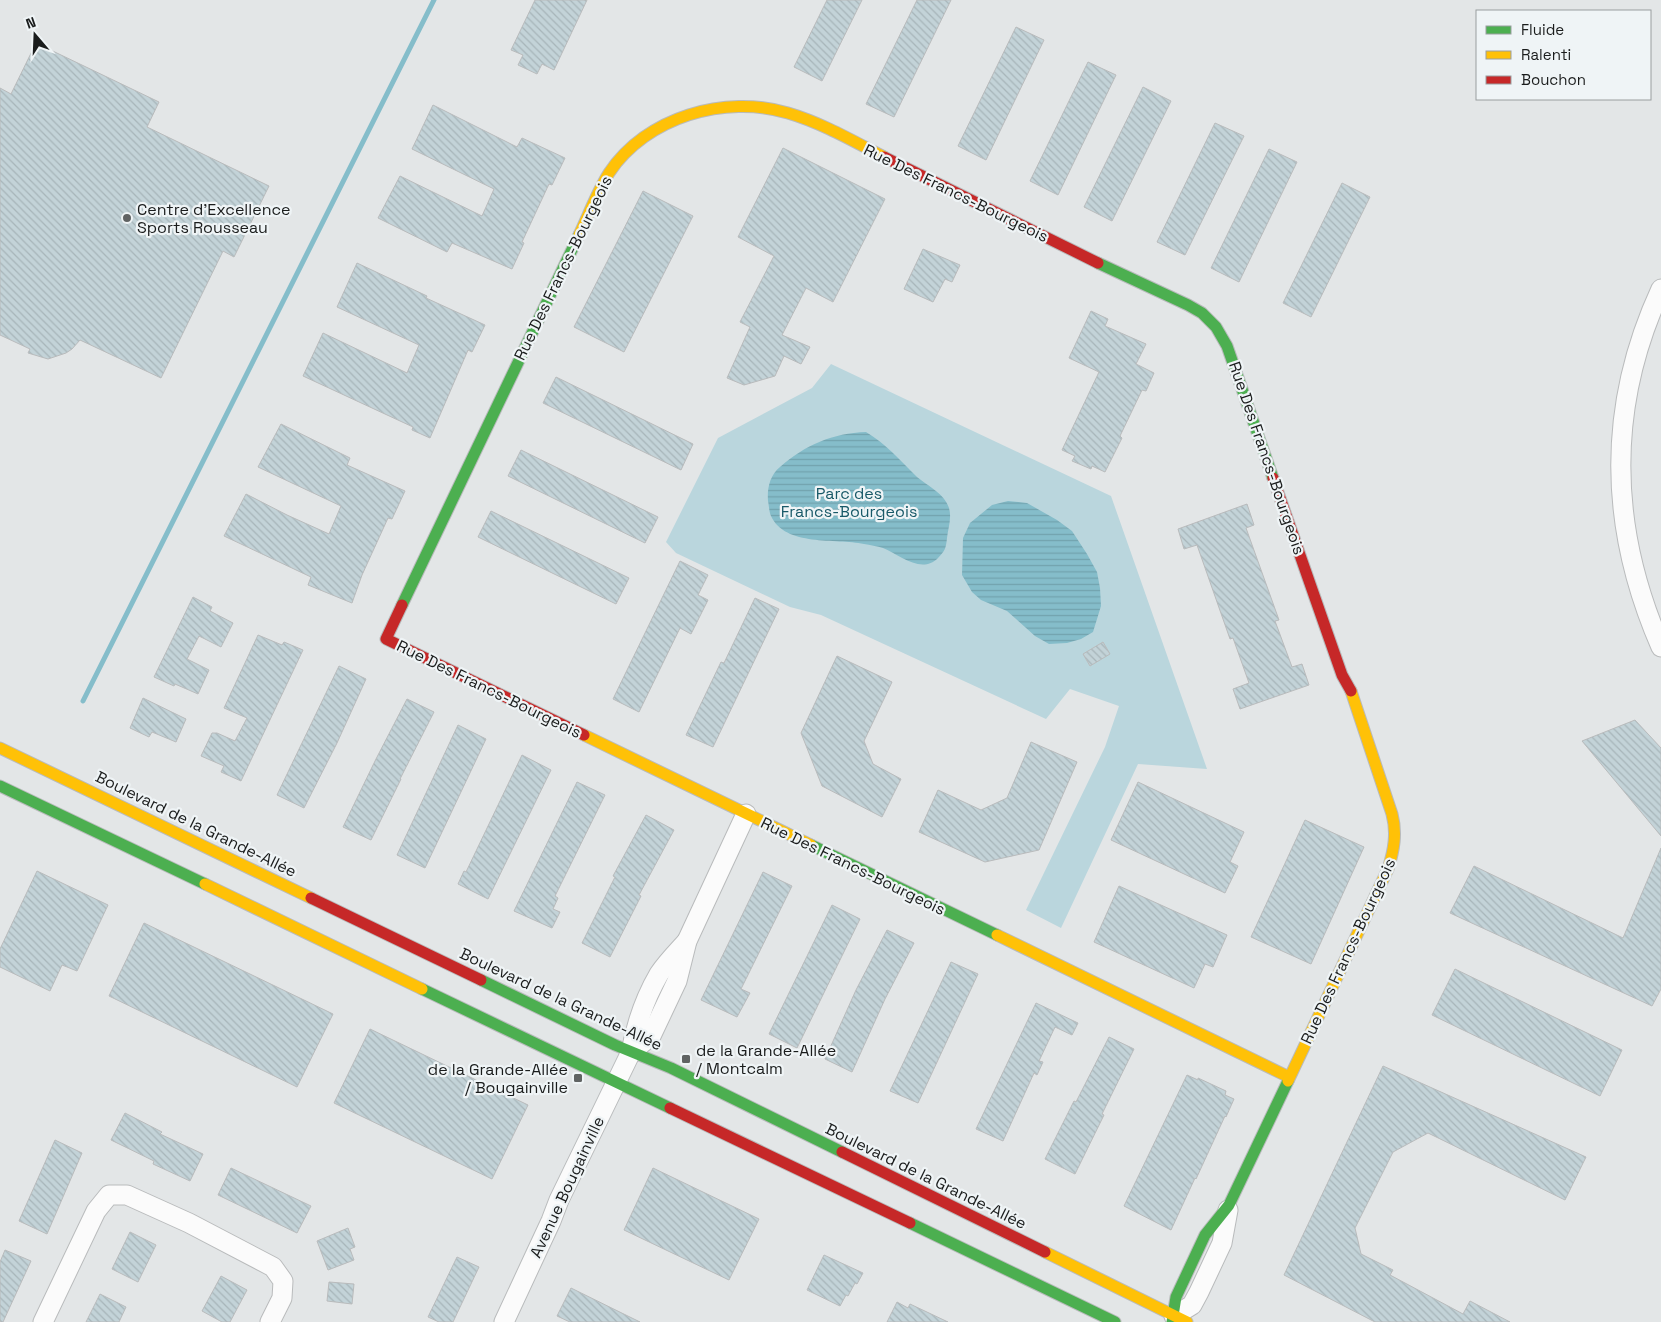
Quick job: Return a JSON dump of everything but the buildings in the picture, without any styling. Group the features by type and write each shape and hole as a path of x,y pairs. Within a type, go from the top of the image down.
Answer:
{"street":[{"name":"Rue Des Francs-Bourgeois","path":"1178,1320 1192,1305 1222,1243 1229,1205 1388,869 1395,849 1396,831 1390,806 1350,688 1342,675 1231,356 1218,329 1206,316 1188,305 1065,247 809,120 784,111 739,106 697,112 663,125 630,148 615,162 606,175 386,639 1289,1077"},
{"path":"1661,289 1641,338 1628,387 1623,420 1621,465 1623,510 1630,551 1644,602 1661,647"},
{"name":"Boulevard de la Grande-Allée","path":"0,748 631,1052 689,1077 1178,1320"},
{"path":"0,786 1115,1322"},
{"path":"631,1052 651,1036 677,981 687,941 746,814"},
{"name":"Avenue Bougainville","path":"504,1322 559,1200 631,1052"},
{"path":"43,1322 96,1211 110,1195 127,1195 189,1223 273,1267 283,1282 282,1298 270,1322"}],"green space":[{"name":"Parc des Francs-Bourgeois","path":"831,364 1111,496 1207,769 1138,764 1061,928 1026,910 1105,747 1119,706 1070,689 1046,719 821,615 790,607 676,553 666,542 718,438 812,388"}],"water":[{"path":"866,432 887,447 917,477 940,494 947,503 950,523 946,547 940,556 931,563 917,564 910,562 883,548 874,546 799,537 788,533 778,526 771,516 768,491 774,474 780,467 799,452 820,442 842,435"},
{"path":"1008,501 1027,503 1057,520 1072,531 1087,554 1097,572 1100,588 1101,606 1093,632 1081,639 1067,643 1049,644 1035,636 1007,611 981,600 972,592 962,575 963,538 970,523 992,505"}],"waterway":[{"path":"83,701 434,0"}],"traffic: fast":[{"path":"402,605 579,235"},
{"path":"1098,263 1188,305 1202,313 1216,327 1227,346 1273,478"},
{"path":"0,786 205,884"},
{"path":"811,845 997,935"},
{"path":"481,980 615,1045 671,1068 842,1152"},
{"path":"422,989 670,1108"},
{"path":"1172,1322 1176,1297 1205,1235 1229,1205 1288,1081"},
{"path":"910,1223 1115,1322"}],"traffic: slow":[{"path":"579,235 605,180 625,154 644,137 665,124 689,115 713,109 739,106 764,108 788,113 825,127 884,157"},
{"path":"1288,1081 1388,869 1393,848 1395,835 1392,814 1351,691"},
{"path":"584,735 811,845"},
{"path":"0,748 311,898"},
{"path":"205,884 422,989"},
{"path":"997,935 1289,1077"},
{"path":"1045,1252 1187,1322"}],"traffic: jam":[{"path":"884,157 1098,263"},
{"path":"1273,478 1342,675 1351,691"},
{"path":"402,605 386,639 584,735"},
{"path":"311,898 481,980"},
{"path":"670,1108 910,1223"},
{"path":"842,1152 1045,1252"}],"place":[{"name":"Centre d'Excellence Sports Rousseau","path":"127,218"},
{"name":"de la Grande-Allée / Montcalm","path":"686,1059"},
{"name":"de la Grande-Allée / Bougainville","path":"578,1078"}]}
